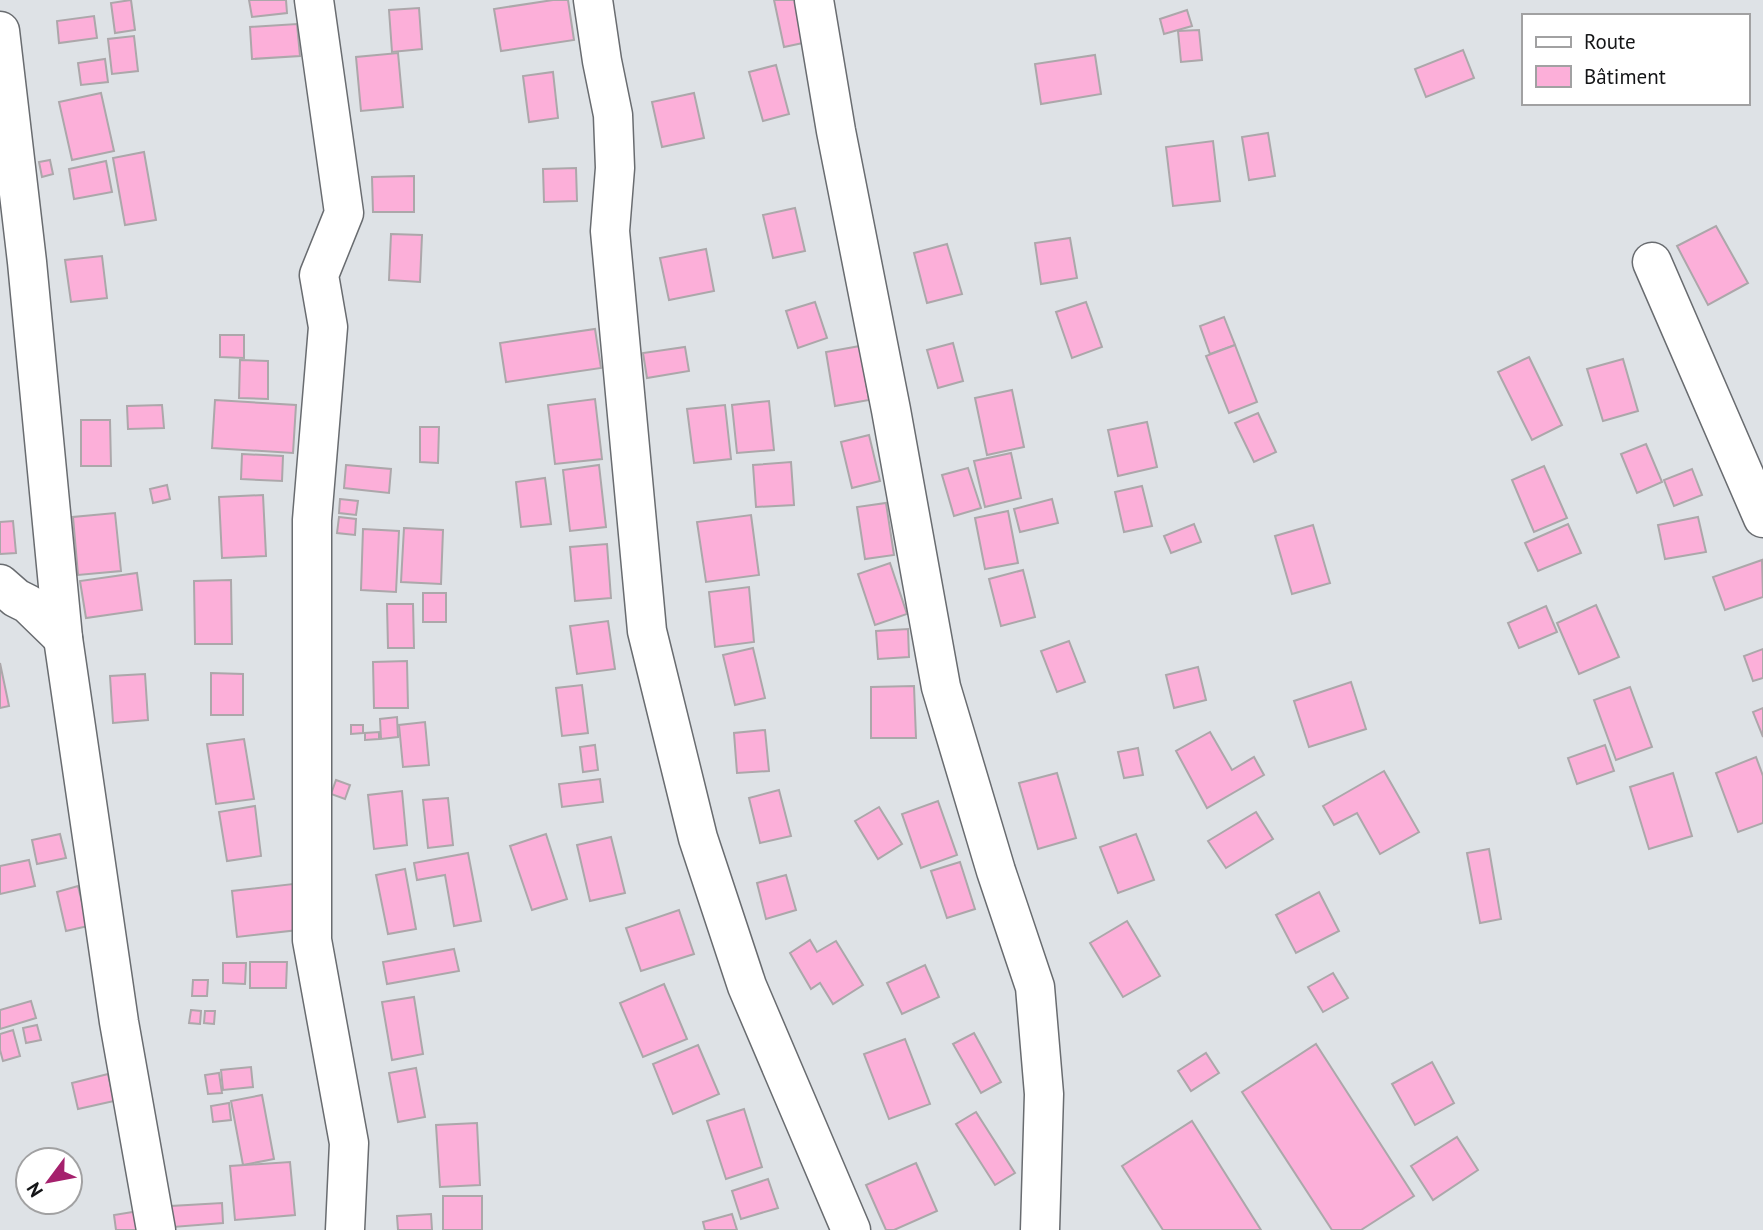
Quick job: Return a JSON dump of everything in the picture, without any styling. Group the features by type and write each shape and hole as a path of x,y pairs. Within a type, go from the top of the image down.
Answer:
{"street":[{"path":"314,0 344,213 318,275 328,327 312,520 312,940 349,1143 345,1230"},
{"path":"593,0 613,115 615,169 610,231 646,631 698,838 747,986 850,1230"},
{"path":"814,0 836,131 891,410 941,687 996,871 1035,987 1044,1094 1040,1230"},
{"path":"0,31 27,262 63,638 119,1023 156,1230"},
{"path":"1651,262 1763,518"},
{"path":"0,584 28,604 63,638"}],"building":[{"path":"131,0 135,30 115,33 111,3"},
{"path":"249,0 286,0 287,13 252,17"},
{"path":"568,0 574,40 501,51 494,9"},
{"path":"774,0 808,0 817,40 784,47"},
{"path":"419,8 422,49 392,52 389,10"},
{"path":"1187,10 1192,26 1164,34 1160,19"},
{"path":"94,16 97,38 59,43 57,21"},
{"path":"297,24 300,56 252,59 250,27"},
{"path":"1199,30 1202,60 1181,62 1178,31"},
{"path":"134,36 138,71 112,74 108,39"},
{"path":"1463,50 1474,78 1426,97 1415,69"},
{"path":"398,53 403,107 361,111 356,57"},
{"path":"1095,55 1101,94 1041,104 1035,64"},
{"path":"105,59 108,82 81,85 78,63"},
{"path":"776,65 789,114 763,121 749,72"},
{"path":"553,72 558,118 529,122 523,76"},
{"path":"101,93 114,151 72,160 59,102"},
{"path":"694,93 704,138 662,147 652,102"},
{"path":"1268,133 1275,176 1249,180 1242,137"},
{"path":"1213,141 1220,201 1173,206 1166,147"},
{"path":"144,152 156,220 125,225 113,158"},
{"path":"50,160 53,174 42,177 39,162"},
{"path":"106,161 112,192 74,199 69,169"},
{"path":"576,168 577,201 544,202 543,169"},
{"path":"414,176 414,212 373,212 372,177"},
{"path":"795,208 805,251 773,258 763,215"},
{"path":"1716,226 1748,283 1708,305 1677,246"},
{"path":"391,234 422,235 420,282 389,280"},
{"path":"1070,238 1077,278 1041,284 1035,243"},
{"path":"947,244 962,294 927,303 914,253"},
{"path":"706,249 714,291 669,300 660,258"},
{"path":"102,256 107,298 71,302 65,260"},
{"path":"815,302 827,338 798,348 786,311"},
{"path":"1086,302 1102,347 1072,358 1056,312"},
{"path":"1224,317 1235,345 1210,354 1200,326"},
{"path":"595,329 601,368 506,382 500,343"},
{"path":"220,335 244,335 244,358 220,357"},
{"path":"953,343 963,381 938,388 927,350"},
{"path":"1235,345 1257,402 1229,413 1206,356"},
{"path":"860,346 869,400 835,406 826,352"},
{"path":"685,347 689,371 647,378 643,353"},
{"path":"1529,357 1562,425 1532,440 1498,372"},
{"path":"1623,359 1638,411 1603,421 1587,369"},
{"path":"240,360 268,361 268,399 239,398"},
{"path":"1012,390 1024,447 987,455 975,398"},
{"path":"595,399 602,459 555,464 548,405"},
{"path":"215,400 296,405 293,453 212,448"},
{"path":"769,401 774,450 737,453 732,405"},
{"path":"162,405 164,428 128,429 127,406"},
{"path":"725,405 731,459 694,463 687,409"},
{"path":"1258,413 1276,452 1254,462 1235,423"},
{"path":"81,420 110,420 111,466 81,466"},
{"path":"1147,422 1157,467 1118,476 1108,430"},
{"path":"420,427 439,427 438,463 420,462"},
{"path":"869,435 880,481 852,488 841,442"},
{"path":"1646,444 1662,482 1637,493 1621,454"},
{"path":"1011,453 1021,498 985,507 974,461"},
{"path":"242,454 283,456 282,481 241,479"},
{"path":"791,462 794,505 756,507 753,465"},
{"path":"346,465 391,469 389,493 344,488"},
{"path":"599,465 606,527 570,531 563,470"},
{"path":"1544,466 1567,518 1534,532 1512,480"},
{"path":"968,468 981,508 954,516 942,475"},
{"path":"1692,469 1702,495 1674,506 1664,480"},
{"path":"545,478 551,524 521,527 516,482"},
{"path":"167,485 170,499 153,503 150,489"},
{"path":"1142,486 1152,526 1124,532 1115,492"},
{"path":"263,495 266,556 222,558 219,497"},
{"path":"340,499 358,501 356,515 339,513"},
{"path":"1052,499 1058,523 1020,532 1014,509"},
{"path":"886,503 894,555 865,559 857,507"},
{"path":"1008,511 1018,563 985,569 975,518"},
{"path":"115,513 121,571 78,575 73,517"},
{"path":"751,515 759,575 706,582 697,522"},
{"path":"339,517 356,519 355,535 337,533"},
{"path":"1698,517 1706,552 1665,559 1658,525"},
{"path":"13,521 16,553 0,554 0,522"},
{"path":"1194,524 1201,542 1171,553 1164,536"},
{"path":"1568,524 1581,553 1538,571 1525,543"},
{"path":"1313,525 1330,583 1292,594 1275,536"},
{"path":"404,528 443,530 441,584 401,582"},
{"path":"363,529 399,531 396,592 361,590"},
{"path":"607,544 611,598 575,601 570,547"},
{"path":"1762,560 1763,597 1725,610 1713,577"},
{"path":"890,563 907,614 875,625 858,574"},
{"path":"1023,570 1035,617 1001,626 989,579"},
{"path":"137,573 142,610 86,618 80,581"},
{"path":"231,580 232,644 195,644 194,581"},
{"path":"749,587 754,642 715,647 709,592"},
{"path":"423,593 446,593 446,622 423,622"},
{"path":"387,604 413,604 414,648 388,648"},
{"path":"1596,605 1619,657 1579,674 1557,623"},
{"path":"1546,606 1557,632 1519,648 1508,623"},
{"path":"608,621 615,669 577,674 570,626"},
{"path":"908,629 909,657 878,659 876,631"},
{"path":"1069,641 1085,682 1057,692 1041,651"},
{"path":"753,648 765,698 735,705 723,655"},
{"path":"1763,649 1763,678 1753,681 1744,656"},
{"path":"407,661 408,708 374,708 373,662"},
{"path":"0,663 9,706 0,708"},
{"path":"1198,667 1206,700 1174,708 1166,675"},
{"path":"211,673 243,674 243,715 211,715"},
{"path":"145,674 148,720 113,723 110,676"},
{"path":"1351,682 1366,729 1309,747 1294,701"},
{"path":"582,685 588,733 562,736 556,688"},
{"path":"914,686 916,738 871,738 871,687"},
{"path":"1630,687 1652,747 1616,760 1594,700"},
{"path":"1763,708 1763,737 1753,712"},
{"path":"397,717 398,737 381,739 380,719"},
{"path":"425,722 429,765 403,767 399,725"},
{"path":"351,725 363,725 363,733 351,734"},
{"path":"765,730 769,771 737,773 734,733"},
{"path":"379,732 379,739 365,740 365,733"},
{"path":"1210,732 1232,770 1254,757 1264,775 1207,808 1176,751"},
{"path":"244,739 254,799 216,804 207,744"},
{"path":"595,745 598,770 583,772 580,747"},
{"path":"1605,745 1614,771 1577,784 1568,758"},
{"path":"1138,748 1143,775 1124,778 1118,752"},
{"path":"1756,757 1763,776 1763,823 1738,832 1716,773"},
{"path":"1384,771 1419,832 1380,854 1357,813 1334,825 1323,806"},
{"path":"1057,773 1076,838 1038,849 1019,783"},
{"path":"1673,773 1692,836 1649,849 1630,787"},
{"path":"600,779 603,802 562,807 559,784"},
{"path":"336,780 350,785 345,799 331,794"},
{"path":"779,790 791,836 760,843 749,798"},
{"path":"402,791 407,845 374,849 368,795"},
{"path":"448,798 453,845 428,848 423,800"},
{"path":"938,801 957,855 921,868 902,814"},
{"path":"255,806 261,856 227,861 219,812"},
{"path":"879,807 902,844 878,859 855,821"},
{"path":"1256,812 1273,839 1226,868 1208,841"},
{"path":"60,834 66,858 37,864 32,840"},
{"path":"546,834 567,899 532,910 510,846"},
{"path":"1136,834 1154,880 1118,893 1100,847"},
{"path":"611,837 625,893 590,901 577,845"},
{"path":"1489,849 1501,919 1480,923 1467,853"},
{"path":"468,853 481,921 454,926 445,875 417,880 414,863"},
{"path":"29,860 35,886 0,894 0,866"},
{"path":"960,862 975,909 947,918 931,871"},
{"path":"405,869 416,929 388,934 376,875"},
{"path":"786,875 796,910 766,919 757,883"},
{"path":"293,884 298,930 237,937 232,891"},
{"path":"78,886 88,926 66,931 57,892"},
{"path":"1319,892 1339,931 1296,953 1276,915"},
{"path":"679,910 694,954 641,971 626,928"},
{"path":"1127,921 1160,976 1123,997 1090,943"},
{"path":"810,940 817,952 836,941 863,985 833,1004 820,983 811,989 790,953"},
{"path":"454,949 459,971 387,984 383,962"},
{"path":"250,962 287,962 286,988 250,988"},
{"path":"223,963 246,963 245,984 223,983"},
{"path":"925,965 939,997 902,1014 887,983"},
{"path":"1333,973 1348,998 1323,1012 1308,987"},
{"path":"193,980 208,980 207,996 192,996"},
{"path":"664,984 687,1039 643,1057 620,1003"},
{"path":"414,997 423,1054 392,1060 382,1002"},
{"path":"31,1001 36,1018 0,1029 0,1010"},
{"path":"191,1010 201,1011 200,1024 189,1023"},
{"path":"205,1011 215,1011 214,1024 204,1023"},
{"path":"37,1025 41,1040 26,1043 23,1028"},
{"path":"13,1030 20,1056 3,1061 0,1034"},
{"path":"974,1033 1001,1082 981,1093 953,1044"},
{"path":"905,1039 930,1104 889,1119 864,1054"},
{"path":"1316,1044 1414,1196 1361,1230 1332,1230 1242,1092"},
{"path":"698,1045 719,1094 673,1114 653,1064"},
{"path":"1206,1053 1219,1073 1191,1091 1178,1071"},
{"path":"1432,1062 1454,1103 1415,1125 1392,1084"},
{"path":"251,1067 253,1087 223,1090 221,1070"},
{"path":"416,1068 425,1117 398,1122 389,1073"},
{"path":"219,1073 222,1093 208,1094 205,1075"},
{"path":"108,1074 114,1101 78,1109 72,1083"},
{"path":"262,1095 274,1159 243,1165 231,1101"},
{"path":"229,1103 231,1120 213,1122 211,1106"},
{"path":"744,1109 762,1167 726,1179 707,1121"},
{"path":"976,1112 1015,1173 995,1185 956,1124"},
{"path":"1192,1121 1261,1230 1163,1230 1122,1166"},
{"path":"477,1123 480,1185 440,1187 436,1125"},
{"path":"1457,1137 1478,1170 1433,1200 1411,1166"},
{"path":"290,1162 295,1215 235,1220 230,1166"},
{"path":"916,1163 937,1211 894,1230 886,1230 866,1185"},
{"path":"768,1179 778,1208 741,1219 732,1191"},
{"path":"443,1196 482,1196 482,1230 443,1230"},
{"path":"222,1203 223,1223 173,1227 171,1206"},
{"path":"145,1210 148,1230 116,1230 114,1215"},
{"path":"431,1214 432,1230 398,1230 397,1216"},
{"path":"732,1214 737,1230 705,1230 703,1222"}]}
